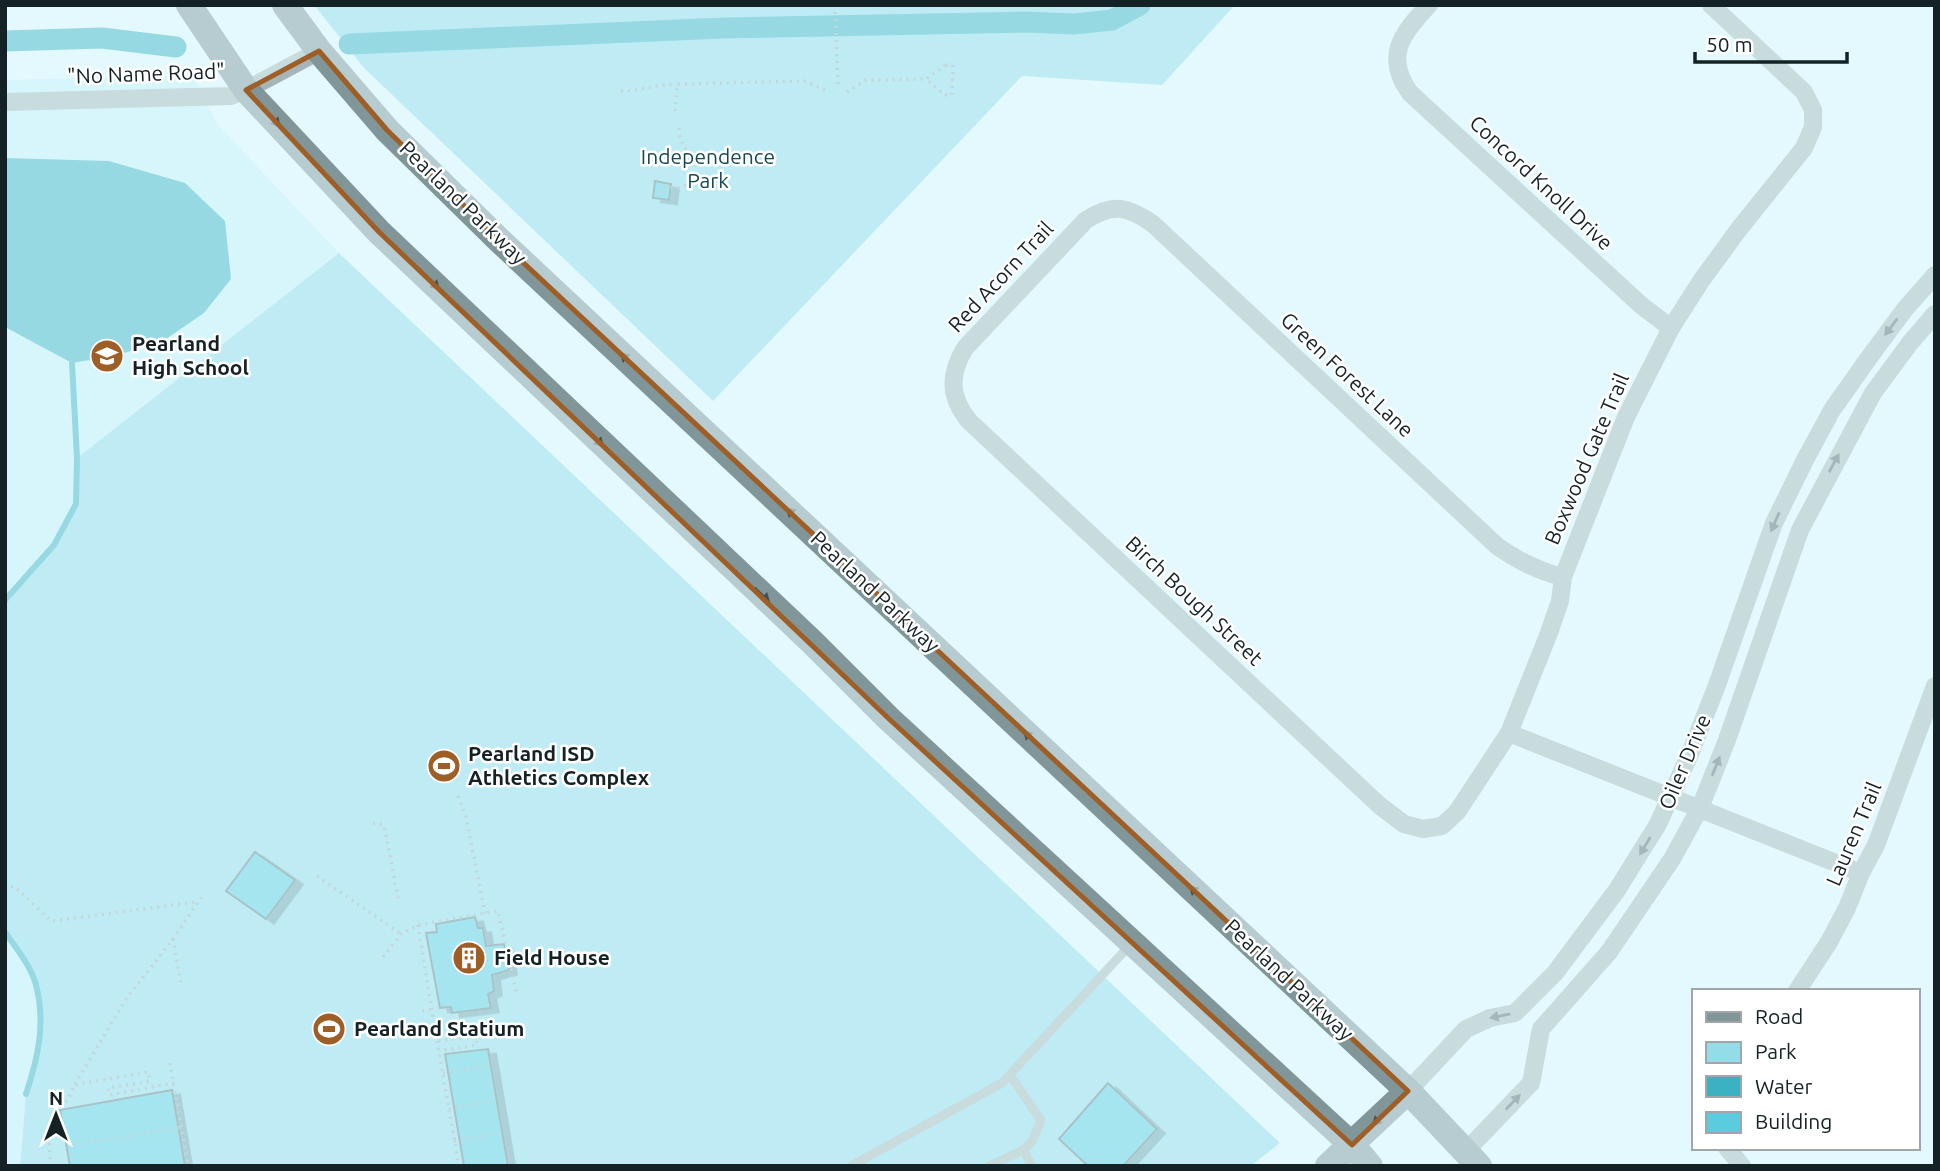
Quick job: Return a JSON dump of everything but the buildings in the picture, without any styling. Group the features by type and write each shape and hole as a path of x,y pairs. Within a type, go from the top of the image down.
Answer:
{"main road":[{"path":"189,5 246,90 379,232 812,642 888,718 1352,1144 1370,1166"},
{"name":"Pearland Parkway","path":"285,5 319,51 387,130 498,239 1408,1091 1464,1161"},
{"name":"Oiler Drive","path":"1328,1166 1408,1091"}],"street":[{"name":"Concord Knoll Drive","path":"1429,5 1409,26 1399,44 1399,78 1410,93 1642,306 1671,328"},
{"name":"Boxwood Gate Trail","path":"1423,829 1442,826 1457,812 1509,733 1549,633 1560,601 1563,577 1626,417 1671,328 1739,229 1804,148 1813,127 1813,110 1804,92 1712,5"},
{"name":"\"No Name Road\"","path":"5,102 231,96 319,51"},
{"name":"Green Forest Lane","path":"1102,210 1120,208 1137,213 1153,224 1497,546 1542,572 1563,577"},
{"name":"Red Acorn Trail","path":"953,387 954,366 965,348 1086,220 1102,210"},
{"name":"Oiler Drive","path":"1408,1091 1466,1029 1490,1018 1515,1013 1555,972 1617,890 1658,824 1671,797 1717,685 1774,523 1806,458 1832,410 1905,309 1935,275"},
{"name":"Oiler Drive","path":"1464,1161 1531,1083 1541,1029 1609,952 1672,859 1700,808 1727,740 1800,530 1873,393 1935,314"},
{"name":"Birch Bough Street","path":"953,387 958,407 989,440 1379,805 1404,824 1423,829"},
{"name":"Lauren Trail","path":"1798,989 1841,919 1886,821 1935,686"},
{"path":"1509,733 1861,873"},
{"path":"1729,1150 1742,1166"}],"lane":[{"path":"851,1166 1002,1083 1131,943"},
{"path":"989,1166 1032,1142 1041,1119 1010,1076"},
{"path":"1023,1149 1032,1166"}],"path":[{"path":"835,5 838,88"},
{"path":"847,92 866,80 926,79 946,65 953,65 952,95 945,95 926,79"},
{"path":"621,91 677,84 805,81 829,92"},
{"path":"675,111 677,84"},
{"path":"679,128 687,150 704,163"},
{"path":"662,193 663,187 680,188 702,181"},
{"path":"458,796 466,817 485,913"},
{"path":"373,823 384,825 399,902"},
{"path":"317,876 401,934"},
{"path":"5,890 14,886 51,921 198,902"},
{"path":"51,1166 49,1144 56,1108 68,1100 74,1085 126,999 203,895"},
{"path":"383,957 401,934 418,925 498,911 517,995"},
{"path":"418,925 459,1166"},
{"path":"173,939 181,984"},
{"path":"422,1012 434,1009"},
{"path":"437,1041 475,1036 477,1045 439,1051"},
{"path":"170,1063 187,1166"},
{"path":"443,1073 487,1066"},
{"path":"74,1085 148,1072 150,1081 108,1088"},
{"path":"107,1079 110,1095 174,1083"},
{"path":"449,1109 493,1101"},
{"path":"74,1145 181,1127"},
{"path":"454,1141 498,1133"}],"highlighted area":[{"path":"319,51 387,130 498,239 1408,1091 1352,1145 888,718 379,232 246,90"}],"shaded area":[{"name":"Pearland High School","path":"193,75 217,124 339,253 77,458 76,504 54,545 5,600 5,80"},
{"path":"5,932 36,984 42,1027 38,1057 26,1094 20,1166 5,1166"}],"green space":[{"name":"Independence Park","path":"314,5 1235,5 1162,85 1022,76 713,401 364,68"},
{"name":"Pearland ISD Athletics Complex","path":"339,253 1280,1143 1251,1166 20,1166 26,1094 38,1057 42,1027 36,984 5,932 5,600 54,545 76,504 77,458"}],"water":[{"path":"5,158 109,161 185,183 225,221 231,279 204,313 163,341 118,355 72,363 5,327"}],"waterway":[{"path":"349,44 724,28 1025,22 1074,24 1112,20 1140,5"},
{"path":"5,41 102,38 176,47"},
{"path":"5,600 54,545 76,504 77,458 72,363"},
{"path":"5,932 31,971 39,999 39,1040 26,1094"}],"place":[{"name":"Pearland High School","path":"107,356"},
{"name":"Pearland ISD Athletics Complex","path":"444,766"},
{"name":"Field House","path":"469,958"},
{"name":"Pearland Statium","path":"329,1029"}]}
